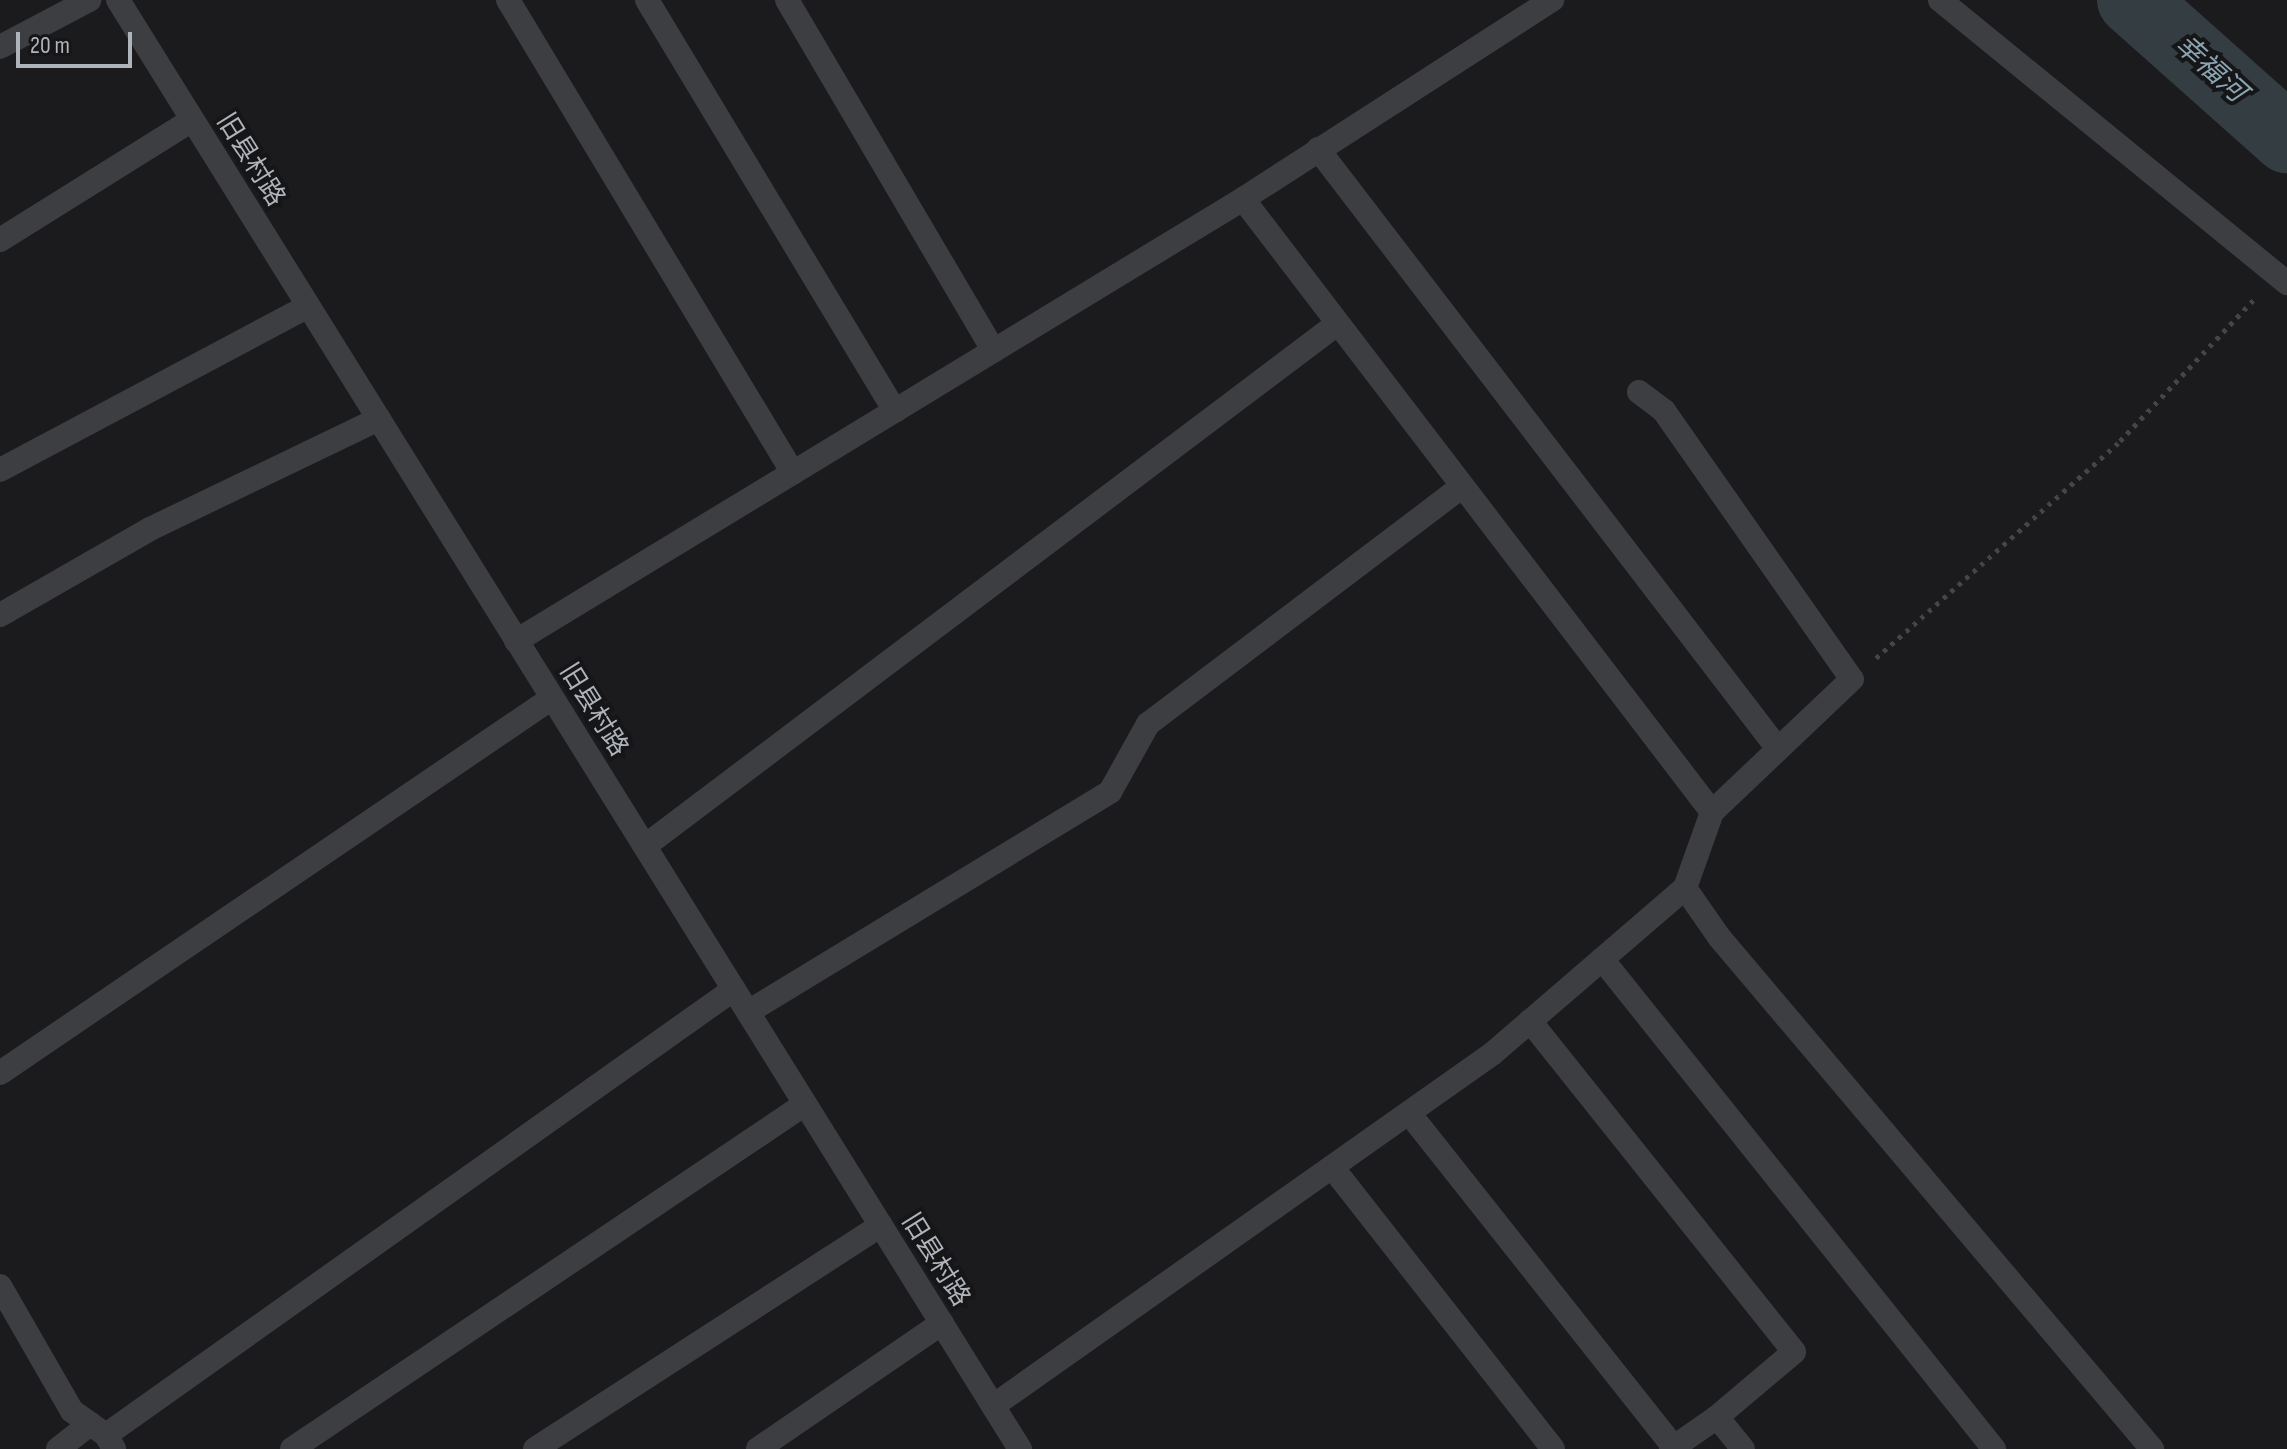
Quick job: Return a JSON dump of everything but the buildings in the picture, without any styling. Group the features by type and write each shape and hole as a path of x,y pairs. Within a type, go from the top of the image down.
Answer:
{"street":[{"path":"0,47 89,0"},
{"name":"旧县村路","path":"118,0 1020,1449"},
{"path":"508,0 793,473"},
{"path":"647,0 895,411"},
{"path":"787,0 994,351"},
{"path":"516,641 1243,199 1552,0"},
{"path":"1940,0 2282,279"},
{"path":"0,240 192,120"},
{"path":"1318,149 1778,749"},
{"path":"1243,199 1712,812"},
{"path":"0,470 308,306"},
{"path":"645,846 1337,324"},
{"path":"993,1406 1409,1113 1530,1021 1685,888 1712,812 1852,679 1664,411 1639,392"},
{"path":"0,615 150,529 379,419"},
{"path":"748,1012 1110,792 1148,724 1461,487"},
{"path":"0,1073 552,698"},
{"path":"1685,888 1719,937 2152,1449"},
{"path":"1602,959 1994,1449"},
{"path":"58,1449 104,1436 734,989"},
{"path":"1409,1113 1673,1448 1717,1417 1794,1352 1530,1021"},
{"path":"292,1449 805,1104"},
{"path":"1332,1167 1553,1449"},
{"path":"535,1449 881,1225"},
{"path":"0,1286 72,1411 104,1436"},
{"path":"758,1449 942,1323"},
{"path":"1717,1417 1743,1449"}],"path":[{"path":"1852,679 2120,441 2282,279"}],"waterway":[{"name":"幸福河","path":"2132,0 2287,138"}]}
